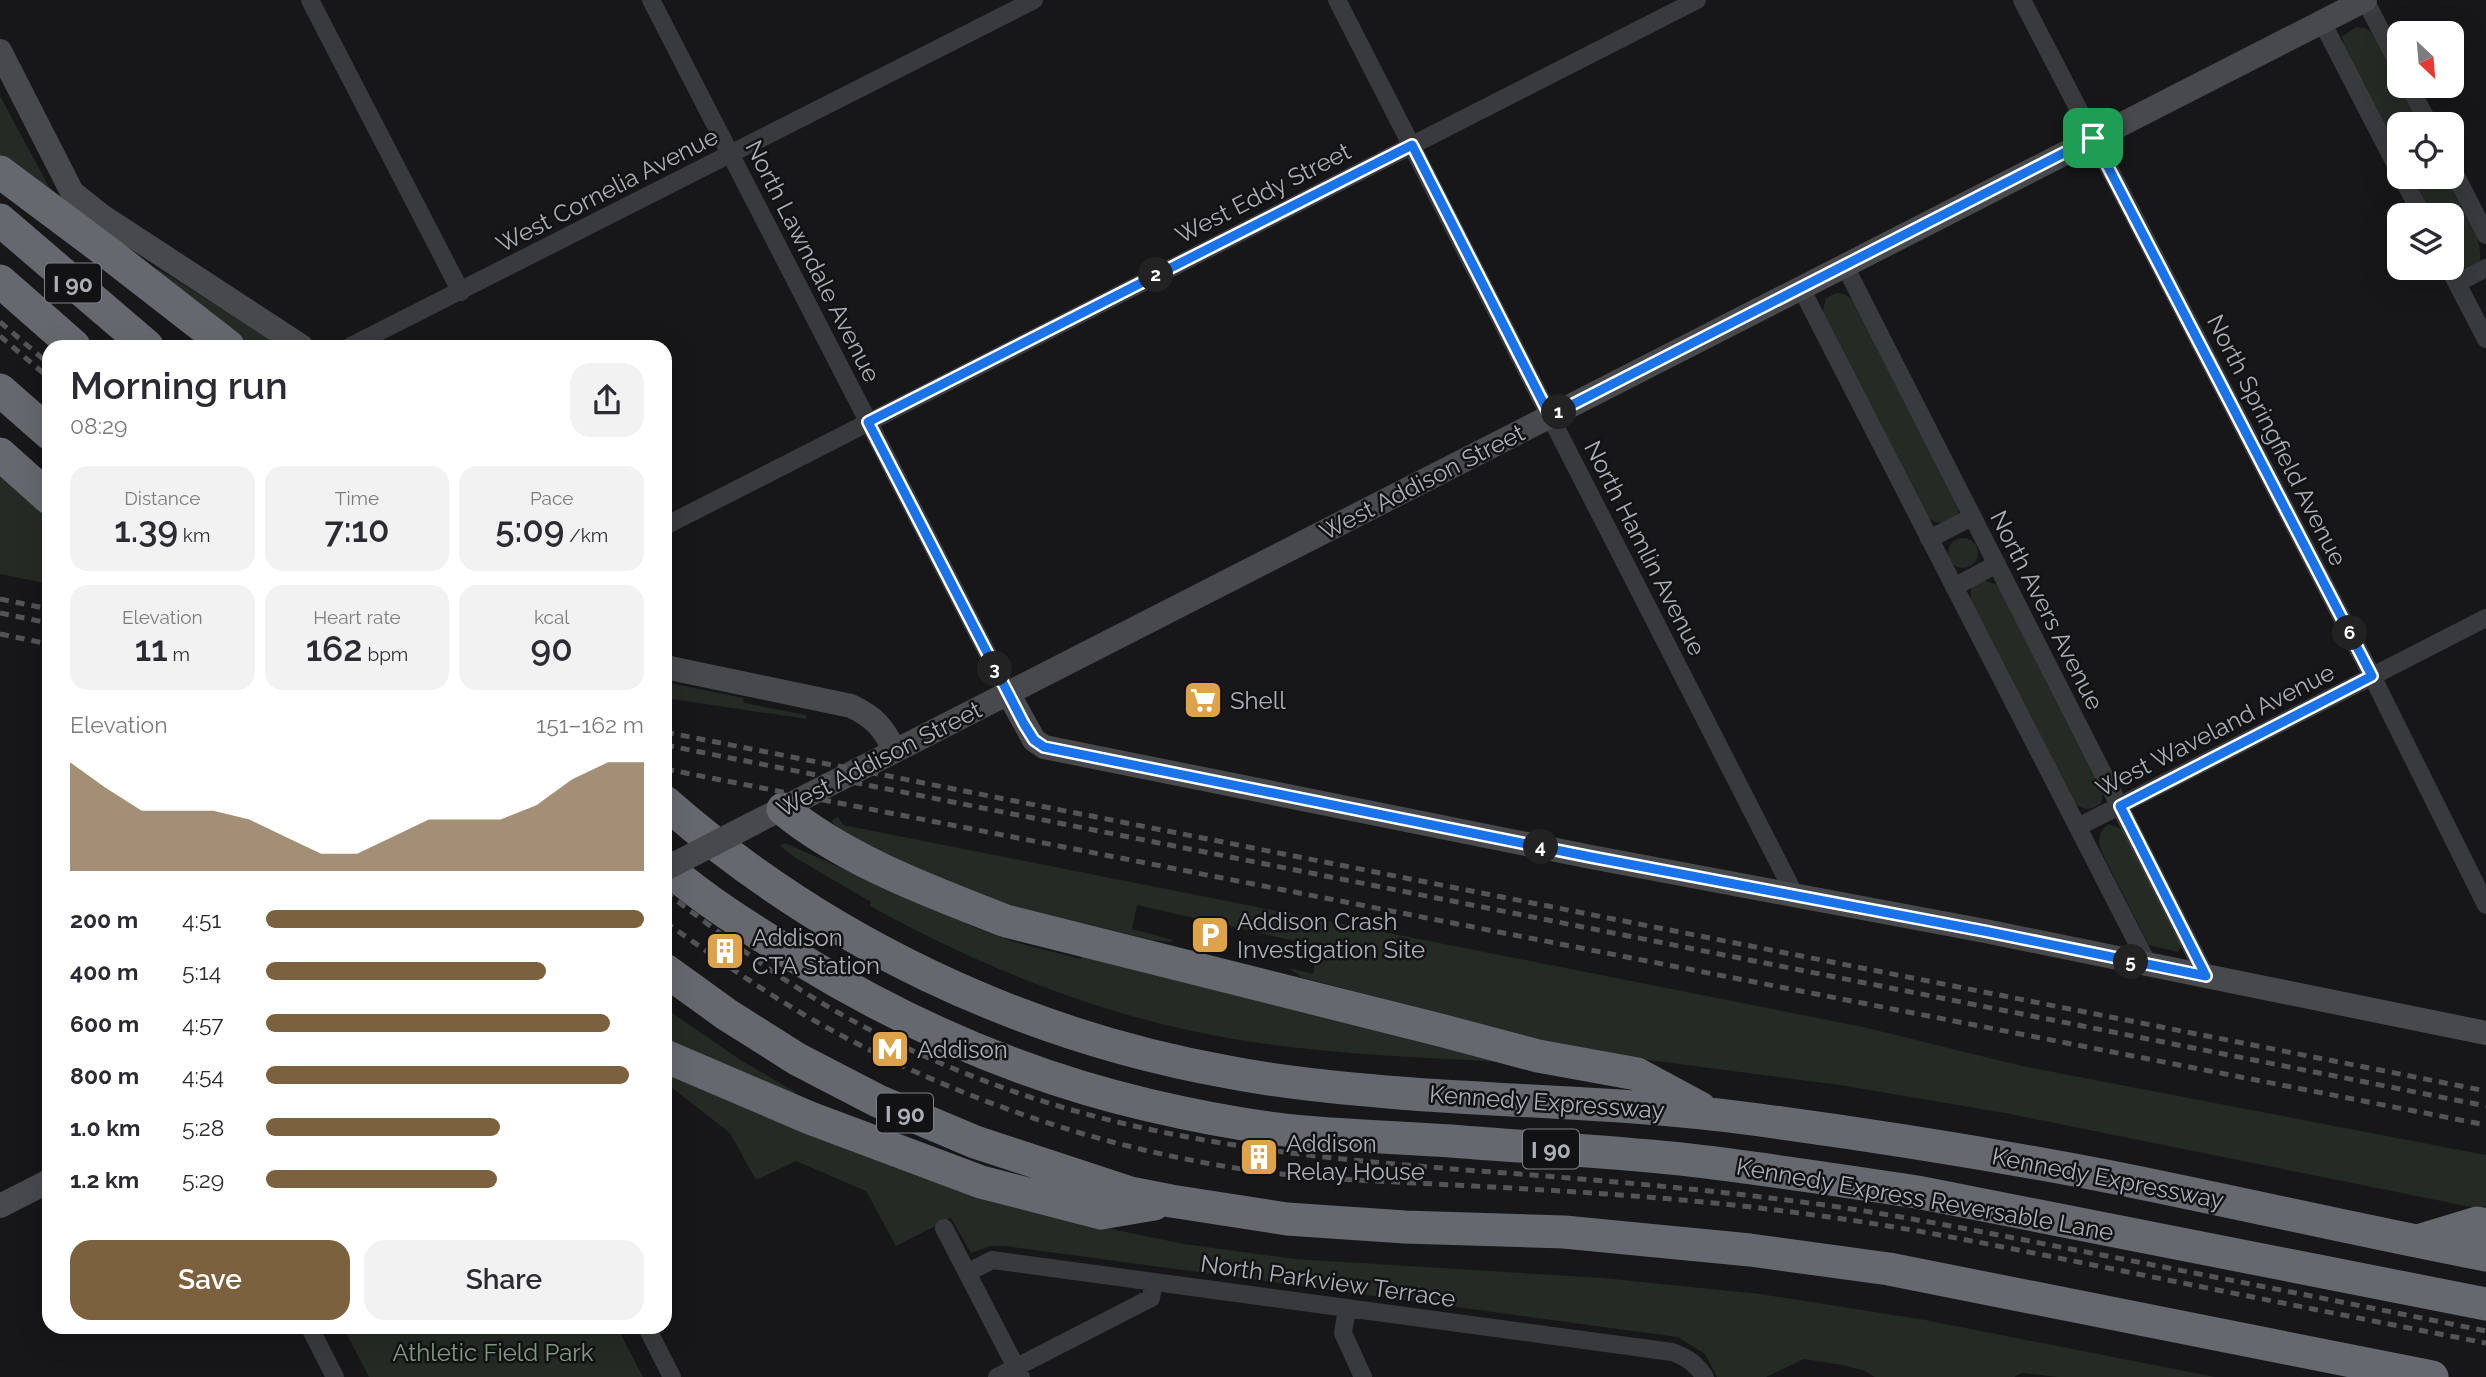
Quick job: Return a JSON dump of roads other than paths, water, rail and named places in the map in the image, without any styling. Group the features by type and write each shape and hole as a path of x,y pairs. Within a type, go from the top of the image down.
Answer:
{"highway":[{"path":"0,172 220,340"},
{"name":"I 90","path":"0,220 140,340"},
{"name":"I 90","path":"0,281 67,340"},
{"path":"0,390 42,427"},
{"path":"0,454 42,492"},
{"name":"Kennedy Expressway","path":"672,807 763,877 826,920 935,979 998,1007 1094,1040 1228,1072 1304,1083 1407,1093 1708,1113 1886,1137 2032,1162 2486,1255"},
{"path":"783,808 805,827 847,853 1006,921 1538,1056 1637,1074 1708,1113"},
{"name":"Kennedy Express Reversable Lane","path":"672,873 759,934 849,989 932,1032 1003,1061 1070,1084 1147,1105 1220,1120 1303,1132 1681,1159 1833,1179 1917,1192 2486,1304"},
{"name":"I 90","path":"672,975 726,1014 797,1059 878,1101 975,1142 1130,1193 1287,1219 1405,1227 1564,1232 1750,1250 1889,1269 2432,1377"},
{"path":"672,1059 810,1118 937,1167 992,1185 1101,1213 1171,1201"},
{"path":"2417,1241 2477,1223 2486,1225"}],"street":[{"path":"310,0 461,292"},
{"name":"North Lawndale Avenue","path":"651,0 1008,693"},
{"name":"West Cornelia Avenue","path":"363,340 731,155 1000,8 1034,0"},
{"name":"North Hamlin Avenue","path":"1337,0 1795,895"},
{"name":"West Eddy Street","path":"672,522 1697,0"},
{"name":"North Springfield Avenue","path":"2022,0 2372,676 2486,905"},
{"path":"2365,0 2387,43"},
{"name":"West Addison Street","path":"672,864 2365,0"},
{"path":"2322,22 2387,148"},
{"path":"0,51 72,192 102,216 292,340"},
{"path":"2463,189 2486,234"},
{"name":"North Avers Avenue","path":"1845,266 2206,976"},
{"path":"2464,273 2486,268"},
{"path":"2456,280 2482,320 2486,339"},
{"path":"1801,288 2149,966"},
{"path":"1929,538 1972,517"},
{"path":"1954,587 1997,564"},
{"name":"West Waveland Avenue","path":"2078,827 2486,618"},
{"path":"672,668 851,706 869,715 882,727 895,750"},
{"path":"1008,693 1034,740 1044,747 2486,1033"},
{"path":"0,1206 42,1185"},
{"path":"944,1227 1019,1372"},
{"name":"North Parkview Terrace","path":"967,1273 992,1260 1659,1350 1684,1356 1696,1365 1705,1377"},
{"path":"998,1377 1019,1372 1151,1298 1154,1282"},
{"path":"1347,1309 1343,1334 1363,1377"},
{"path":"313,1334 335,1377"},
{"path":"650,1334 672,1377"}],"railway":[{"path":"0,322 42,358"},
{"path":"0,336 42,372"},
{"path":"0,599 42,608"},
{"path":"0,613 42,622"},
{"path":"0,634 42,643"},
{"path":"672,733 2486,1091"},
{"path":"672,746 2486,1106"},
{"path":"672,770 2486,1125"},
{"path":"672,897 786,980 872,1031 944,1065 993,1084 1112,1121 1233,1145 1294,1153 1681,1188 1840,1207 1990,1233 2486,1331"},
{"path":"672,927 789,1006 905,1067 1006,1109 1110,1141 1164,1154 1280,1174 1644,1197 1851,1220 2486,1343"}],"place":[{"name":"Shell","path":"1203,700"},
{"name":"Addison Crash Investigation Site","path":"1210,935"},
{"name":"Addison CTA Station","path":"725,951"},
{"name":"Addison","path":"890,1049"},
{"name":"Addison Relay House","path":"1259,1157"}],"park label":[{"name":"Athletic Field Park","path":"493,1352"}]}
